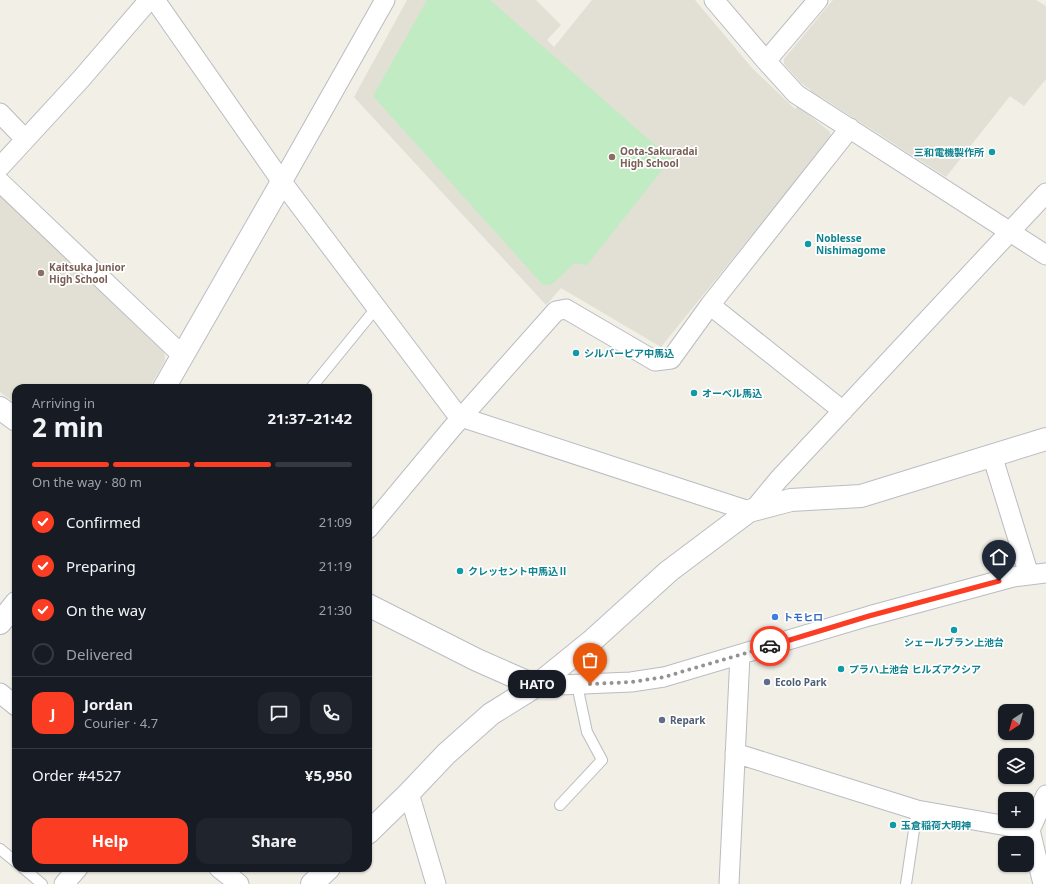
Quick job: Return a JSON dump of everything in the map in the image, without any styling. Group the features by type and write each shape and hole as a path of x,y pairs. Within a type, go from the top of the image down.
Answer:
{"street":[{"path":"0,167 81,79 149,0"},
{"path":"155,0 282,182 455,412 462,417 752,510 791,500 820,500 861,496 1046,439"},
{"path":"166,384 385,0"},
{"path":"714,0 796,94 1046,254"},
{"path":"766,61 818,0"},
{"path":"0,113 25,139"},
{"path":"372,524 462,417 556,311 566,309 655,362 671,359 710,305 850,128"},
{"path":"0,182 183,356"},
{"path":"372,829 446,754 491,714 536,686 594,639 669,571 752,510 779,479 1046,193"},
{"path":"710,305 843,411"},
{"path":"0,408 12,417"},
{"path":"372,607 477,660 536,686 632,682 664,677 869,616 1013,577 1037,574 992,455"},
{"path":"0,623 12,608"},
{"path":"729,884 740,655"},
{"path":"0,693 12,703"},
{"path":"735,753 917,810 1030,830"},
{"path":"409,793 436,884"},
{"path":"1043,884 1030,830 1046,795"},
{"path":"224,872 239,884"},
{"path":"312,884 326,872"}],"lane":[{"path":"314,384 377,307"},
{"path":"560,805 602,760 587,732 577,685"},
{"path":"906,884 917,810"},
{"path":"0,849 12,859"},
{"path":"28,872 42,884"}],"shaded area":[{"name":"Oota-Sakuradai High School","path":"407,0 536,0 561,25 547,40 554,47 592,0 695,0 752,68 795,109 811,90 801,83 784,64 784,59 833,0 1036,0 1046,6 1046,79 1024,106 1010,96 946,177 821,97 808,114 830,132 831,137 661,347 561,288 546,305 354,97"},
{"name":"Kaitsuka Junior High School","path":"0,195 164,351 165,361 151,384 12,384 12,401 0,392"}],"green space":[{"path":"427,0 490,0 671,159 587,265 575,263 552,284 543,285 373,96"}],"way so far":[{"path":"590,684 632,682 664,677 770,646"}],"place":[{"name":"三和電機製作所","path":"992,152"},
{"name":"Oota-Sakuradai High School","path":"612,157"},
{"name":"Noblesse Nishimagome","path":"808,244"},
{"name":"Kaitsuka Junior High School","path":"41,273"},
{"name":"シルバーピア中馬込","path":"576,353"},
{"name":"オーベル馬込","path":"694,393"},
{"name":"クレッセント中馬込Ⅱ","path":"460,571"},
{"name":"トモヒロ","path":"775,617"},
{"name":"シェールブラン上池台","path":"954,630"},
{"name":"プラハ上池台 ヒルズアクシア","path":"841,669"},
{"name":"Ecolo Park","path":"767,682"},
{"name":"HATO","path":"590,684"},
{"name":"Repark","path":"662,720"},
{"name":"玉倉稲荷大明神","path":"893,825"}],"route":[{"path":"770,646 869,616 999,581"}]}
